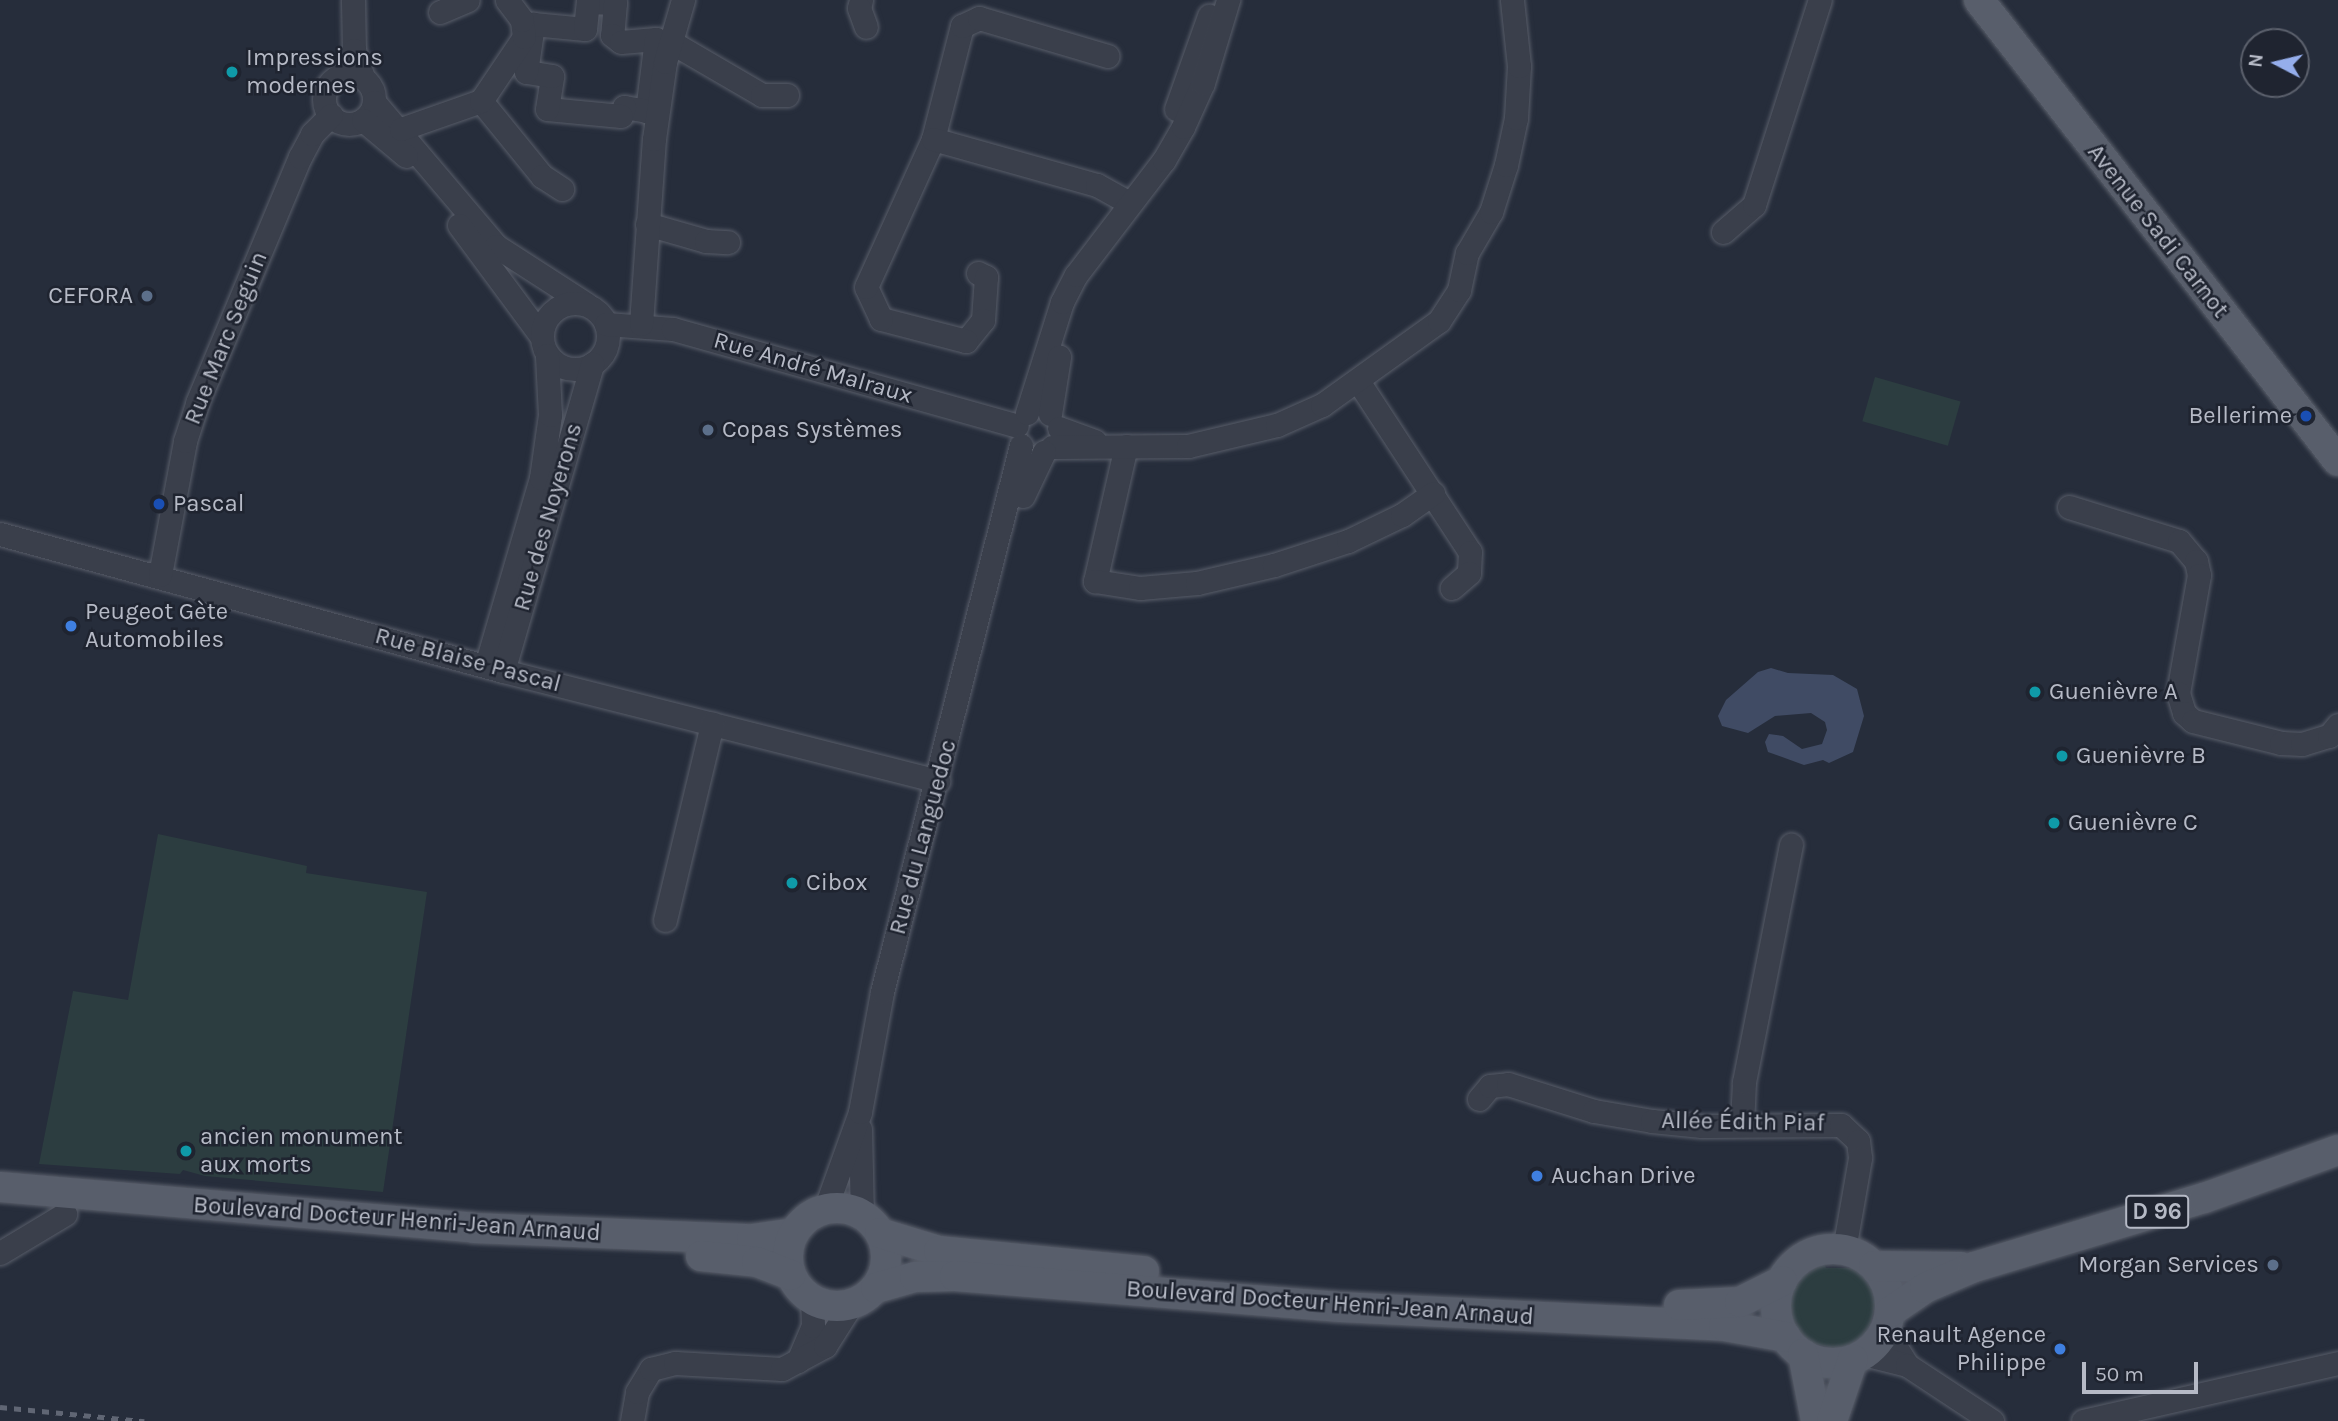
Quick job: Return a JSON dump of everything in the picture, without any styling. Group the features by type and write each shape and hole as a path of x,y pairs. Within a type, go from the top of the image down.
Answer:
{"main road":[{"name":"Avenue Sadi Carnot","path":"1979,0 2338,461"},
{"name":"D 96","path":"1887,1321 1925,1288 1973,1267 2204,1198 2338,1150"},
{"name":"Boulevard Docteur Henri-Jean Arnaud","path":"0,1186 474,1228 752,1239 794,1233"},
{"name":"Boulevard Docteur Henri-Jean Arnaud","path":"0,1203 65,1214 399,1240 739,1259 791,1275"},
{"path":"825,1210 871,1224 887,1261 876,1288 851,1305 838,1307 812,1300 791,1275 789,1254 794,1233 812,1215 825,1210"},
{"name":"Boulevard Docteur Henri-Jean Arnaud","path":"871,1224 939,1251 1355,1289 1719,1305 1740,1301 1782,1281"},
{"path":"1816,1421 1795,1346 1777,1315 1782,1281 1801,1259 1829,1249 1844,1250 1874,1266 1887,1287 1887,1321 1858,1357 1832,1421"},
{"name":"D 96","path":"1874,1266 1973,1267"},
{"name":"Boulevard Docteur Henri-Jean Arnaud","path":"876,1288 905,1279 956,1276 1340,1307 1724,1326 1795,1346"},
{"path":"1795,1346 1828,1363 1858,1357"}],"street":[{"path":"341,0 338,77 326,90 331,115 350,124 369,111"},
{"path":"353,0 354,50 369,111 402,150 544,345 572,368 592,364 607,347 606,324 586,304 496,246 401,129 369,111"},
{"path":"440,12 468,0"},
{"path":"401,129 481,102 524,37 522,20 507,0"},
{"path":"640,324 654,139 671,42 683,0"},
{"path":"862,0 859,8 866,27"},
{"name":"Rue du Languedoc","path":"1128,202 1180,101 1215,0"},
{"name":"Rue du Languedoc","path":"825,1210 859,1112 881,992 994,563 1021,428 1062,302 1128,202 1164,160 1194,107 1228,0"},
{"path":"1051,435 1038,410 1021,428 1031,452 1051,435 1117,446 1188,446 1228,439 1322,405 1439,321 1459,290 1467,253 1490,212 1516,118 1519,66 1512,0"},
{"path":"1723,232 1754,205 1820,0"},
{"path":"588,2 615,3 612,35 621,42 656,39 647,111 624,107 621,116 547,109 552,76 526,72 533,24 584,29 588,2"},
{"path":"978,273 986,277 983,320 966,341 881,319 866,287 933,139 962,26 979,18 1107,56"},
{"path":"671,42 762,95 787,95"},
{"path":"338,77 363,78"},
{"path":"481,102 542,176 562,188"},
{"name":"Rue Marc Seguin","path":"160,575 185,441 197,403 300,157 312,134 331,115"},
{"path":"933,139 1097,185 1128,202"},
{"path":"647,224 706,241 728,242"},
{"name":"Rue du Languedoc","path":"994,563 1051,435 1068,322 1096,248"},
{"path":"544,345 553,312 575,302 586,304"},
{"name":"Rue André Malraux","path":"606,324 640,324 673,329 1021,428"},
{"name":"Rue des Noyerons","path":"495,668 541,478 550,415 544,345"},
{"name":"Rue des Noyerons","path":"495,668 592,364"},
{"path":"1358,381 1470,552 1469,573 1452,587"},
{"path":"1117,446 1095,581 1140,588 1197,583 1274,565 1348,541 1402,515 1433,493"},
{"path":"2069,507 2179,541 2196,561 2199,575 2178,693 2184,713 2193,721 2269,741 2302,744 2329,736 2338,725"},
{"name":"Rue Blaise Pascal","path":"0,534 160,575 495,668 938,781"},
{"path":"665,919 712,724"},
{"path":"1742,1124 1744,1082 1791,845"},
{"name":"Allée Édith Piaf","path":"1479,1098 1490,1086 1508,1084 1616,1116 1702,1126 1832,1123 1851,1131 1859,1149 1858,1182 1844,1250"},
{"name":"Rue du Languedoc","path":"859,1112 871,1224"},
{"path":"0,1253 65,1214"},
{"path":"798,1362 813,1326 812,1300"},
{"path":"632,1421 641,1380 662,1364 765,1371 798,1362 825,1346 851,1305"},
{"path":"1887,1321 1907,1365"},
{"path":"1858,1357 1907,1365 1992,1421"},
{"path":"2083,1421 2338,1363"}],"shaded area":[{"path":"1875,377 1961,402 1948,446 1862,421"},
{"path":"158,834 307,866 306,873 427,892 383,1192 205,1176 183,1170 180,1174 39,1164 73,991 128,1000"},
{"path":"1824,1263 1826,1268 1856,1268 1870,1282 1876,1300 1870,1329 1857,1343 1838,1349 1810,1343 1796,1330 1789,1311 1795,1283 1809,1269"}],"water":[{"path":"1771,668 1788,673 1833,675 1857,689 1864,716 1853,752 1829,763 1823,760 1804,765 1768,752 1765,742 1769,734 1783,736 1802,749 1822,744 1827,730 1825,722 1811,713 1775,716 1748,733 1722,726 1718,716 1726,700 1758,672"}],"railway":[{"path":"0,1407 144,1421"}],"place":[{"name":"Impressions modernes","path":"232,72"},
{"name":"CEFORA","path":"147,296"},
{"name":"Bellerime","path":"2306,416"},
{"name":"Copas Systèmes","path":"708,430"},
{"name":"Pascal","path":"159,504"},
{"name":"Peugeot Gète Automobiles","path":"71,626"},
{"name":"Guenièvre A","path":"2035,692"},
{"name":"Guenièvre B","path":"2062,756"},
{"name":"Guenièvre C","path":"2054,823"},
{"name":"Cibox","path":"792,883"},
{"name":"ancien monument aux morts","path":"186,1151"},
{"name":"Auchan Drive","path":"1537,1176"},
{"name":"Morgan Services","path":"2273,1265"},
{"name":"Renault Agence Philippe","path":"2060,1349"}]}
